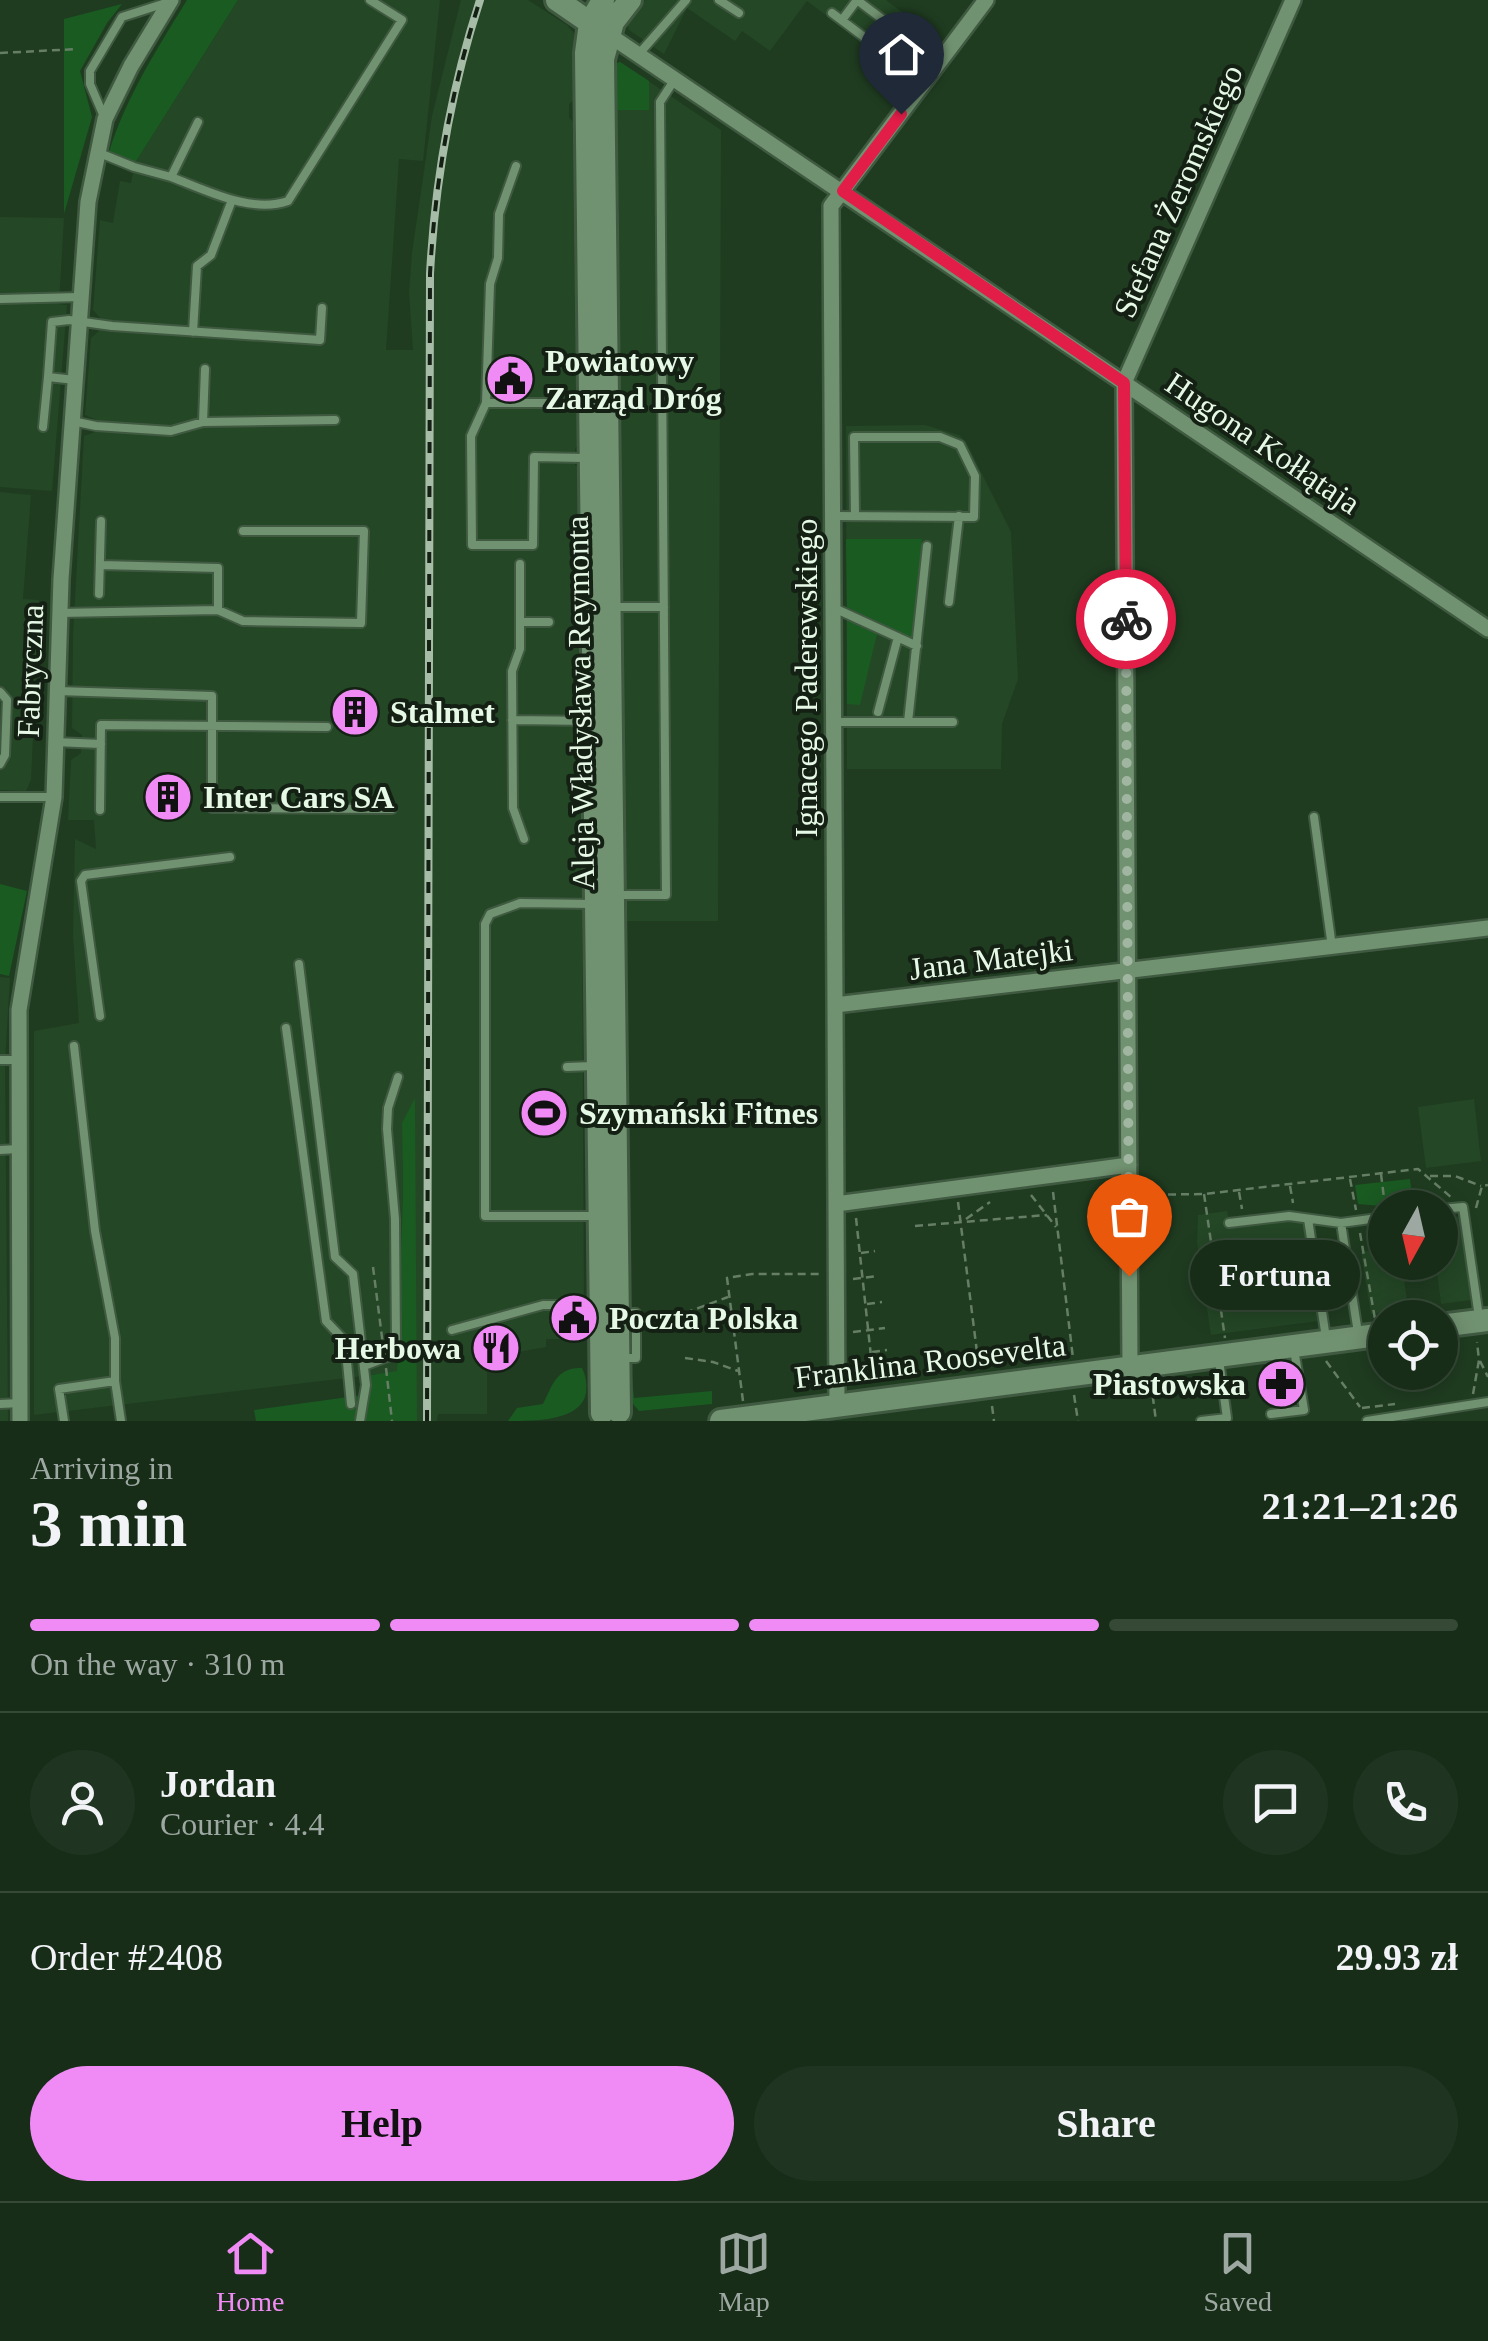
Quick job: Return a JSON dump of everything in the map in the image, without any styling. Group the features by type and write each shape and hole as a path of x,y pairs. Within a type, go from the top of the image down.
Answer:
{"street":[{"path":"558,0 600,29"},
{"name":"Aleja Władysława Reymonta","path":"603,0 598,242 603,721 598,1066 608,1216"},
{"name":"Aleja Władysława Reymonta","path":"600,29 613,22 630,0"},
{"name":"Ignacego Paderewskiego","path":"838,1406 831,206 986,0"},
{"name":"Stefana Żeromskiego","path":"1130,1368 1124,383 1293,0"},
{"name":"Fabryczna","path":"20,1421 18,1149 9,1060 54,797 59,613 88,202 105,119 170,1"},
{"name":"Hugona Kołłątaja","path":"600,29 1488,629"},
{"name":"Aleja Władysława Reymonta","path":"602,898 610,1358 606,1417"},
{"name":"Jana Matejki","path":"835,1004 1488,928"},
{"path":"836,1204 1129,1165"},
{"name":"Franklina Roosevelta","path":"721,1421 1130,1368 1222,1348 1294,1346 1326,1351 1368,1332"},
{"name":"Aleja Władysława Reymonta","path":"606,1417 597,1406 610,1358"}],"lane":[{"path":"97,152 232,200 278,204 288,200 402,20 370,0"},
{"path":"390,12 394,0"},
{"path":"638,55 686,0"},
{"path":"719,0 739,14"},
{"path":"842,20 857,0 939,62"},
{"path":"105,119 90,84 90,71 102,47 122,16 170,1"},
{"path":"832,13 924,82"},
{"path":"608,1216 484,1216 485,924 490,914 520,903 666,895 660,102 675,80"},
{"path":"171,177 198,122"},
{"path":"516,166 499,214 498,258 490,284 486,402 471,436 472,545 533,545 534,458 600,458"},
{"path":"194,332 197,266 212,254 232,200"},
{"path":"0,300 82,297"},
{"path":"43,428 52,322 320,340 322,308"},
{"path":"203,422 205,369"},
{"path":"48,377 75,380"},
{"path":"486,402 546,403"},
{"path":"72,421 172,432 203,422 335,420"},
{"path":"833,516 974,517 975,476 960,445 940,436 854,437 855,516"},
{"path":"950,602 959,516"},
{"path":"99,594 102,521"},
{"path":"59,613 218,610 244,622 361,623 364,531 243,531"},
{"path":"908,722 927,546"},
{"path":"520,564 520,649 512,671 513,808 524,840"},
{"path":"101,565 218,568 218,610"},
{"path":"602,607 664,607"},
{"path":"833,608 916,646"},
{"path":"520,622 549,622"},
{"path":"878,712 898,637"},
{"path":"56,690 212,696 212,808 392,809"},
{"path":"0,692 7,700 5,755 0,764"},
{"path":"512,720 603,721"},
{"path":"834,722 953,722"},
{"path":"100,810 101,725 326,727"},
{"path":"55,742 101,744"},
{"path":"0,798 54,797"},
{"path":"1314,817 1332,946"},
{"path":"100,1016 81,881 85,875 230,857"},
{"path":"299,964 335,1257 353,1274 366,1385 360,1421"},
{"path":"286,1028 326,1321 345,1341 351,1404"},
{"path":"74,1046 96,1231 115,1338 115,1382 121,1421"},
{"path":"568,1067 598,1066"},
{"path":"364,1366 393,1355 396,1343 395,1219 387,1129 388,1108 398,1076"},
{"path":"0,1150 18,1149"},
{"path":"1460,1206 1481,1327"},
{"path":"1230,1223 1296,1217 1341,1223 1368,1220"},
{"path":"1308,1219 1326,1351"},
{"path":"1341,1223 1368,1313"},
{"path":"452,1330 543,1305 607,1310"},
{"path":"1270,1414 1304,1410 1294,1346"},
{"path":"1201,1421 1228,1418 1222,1348"},
{"path":"64,1421 59,1389 115,1382"},
{"path":"0,1404 20,1402"},
{"path":"1365,1421 1488,1402"}],"path":[{"path":"0,53 77,48"},
{"path":"1139,1195 1204,1194 1418,1169 1460,1206"},
{"path":"1381,1174 1383,1190"},
{"path":"1051,1176 1073,1360"},
{"path":"1429,1176 1455,1176 1482,1188 1472,1196"},
{"path":"1350,1178 1369,1300"},
{"path":"1290,1184 1296,1217"},
{"path":"956,1190 979,1369"},
{"path":"1239,1190 1244,1222"},
{"path":"1204,1194 1222,1348"},
{"path":"1031,1195 1057,1228"},
{"path":"960,1221 990,1202"},
{"path":"855,1211 876,1403"},
{"path":"915,1226 1047,1215"},
{"path":"860,1253 875,1251"},
{"path":"373,1267 392,1421"},
{"path":"743,1403 727,1278 752,1274 830,1274"},
{"path":"846,1279 878,1276"},
{"path":"685,1312 730,1297"},
{"path":"865,1304 882,1302"},
{"path":"1473,1394 1481,1327"},
{"path":"847,1333 885,1328"},
{"path":"870,1352 888,1350"},
{"path":"1326,1351 1362,1408 1365,1421"},
{"path":"685,1358 713,1362 739,1372"},
{"path":"1479,1360 1488,1378"},
{"path":"1151,1384 1156,1421"},
{"path":"1074,1394 1078,1421"},
{"path":"991,1405 994,1421"}],"shaded area":[{"path":"187,0 238,0 135,163 109,152 133,93"},
{"path":"238,0 440,0 423,161 399,159 386,350 413,350 409,292 412,253 432,116 461,0 528,0 574,33 575,99 569,104 569,118 575,123 579,443 575,465 580,469 584,1312 580,1313 580,1339 546,1339 546,1347 487,1359 487,1414 438,1414 437,1421 411,1421 402,1123 397,1372 34,1415 34,1031 79,1023 73,936 75,839 96,849 94,820 68,820 71,760 81,753 82,735 72,728 73,635 84,436 95,432 96,420 85,415 91,338 99,331 101,319 93,310 100,220 113,223 120,181 131,183 135,163"},
{"path":"645,0 886,0 940,41 911,79 807,1 770,51 742,31 735,41 687,8 664,54 629,30 627,24"},
{"path":"122,4 80,71 92,117 64,214 64,19"},
{"path":"620,62 721,130 718,921 624,921 615,214 619,213 619,202 615,202 614,64"},
{"path":"620,62 649,81 649,110 614,110 614,64"},
{"path":"0,217 64,218 59,304 67,305 52,491 0,487"},
{"path":"925,425 959,435 966,442 1011,532 1018,679 1002,724 1001,769 847,769 846,426"},
{"path":"0,492 31,495 23,599 39,600 31,780 26,791 0,790"},
{"path":"846,539 922,539 912,639 847,607"},
{"path":"847,619 877,634 860,705 847,704"},
{"path":"0,884 27,891 9,976 0,974"},
{"path":"0,977 10,978 5,1062 8,1421 0,1421"},
{"path":"415,1098 417,1421 256,1421 254,1410 363,1395 365,1376 397,1371 402,1123"},
{"path":"1474,1099 1481,1161 1426,1168 1418,1107"},
{"path":"1410,1179 1411,1190 1368,1190 1368,1205 1358,1204 1355,1185"},
{"path":"1227,1211 1230,1225 1288,1219 1304,1222 1319,1321 1211,1335 1197,1243 1198,1215"},
{"path":"1458,1217 1471,1300 1440,1300 1438,1280 1458,1280"},
{"path":"1368,1251 1368,1280 1404,1280 1407,1300 1369,1300 1361,1252"},
{"path":"582,1368 586,1393 576,1409 555,1417 508,1421 517,1408 543,1404 561,1374"},
{"path":"629,1377 634,1398 712,1391 712,1404 639,1411 629,1399"}],"railway":[{"path":"427,1421 430,274 446,136 480,0"}],"way so far":[{"path":"1126,619 1129,1276"}],"place":[{"name":"Powiatowy Zarząd Dróg","path":"510,379"},
{"name":"Stalmet","path":"355,712"},
{"name":"Inter Cars SA","path":"168,797"},
{"name":"Szymański Fitnes","path":"544,1113"},
{"name":"Fortuna","path":"1129,1276"},
{"name":"Poczta Polska","path":"574,1318"},
{"name":"Herbowa","path":"496,1348"},
{"name":"Piastowska","path":"1281,1384"}],"route":[{"path":"901,114 843,191 1124,383 1126,619"}]}
